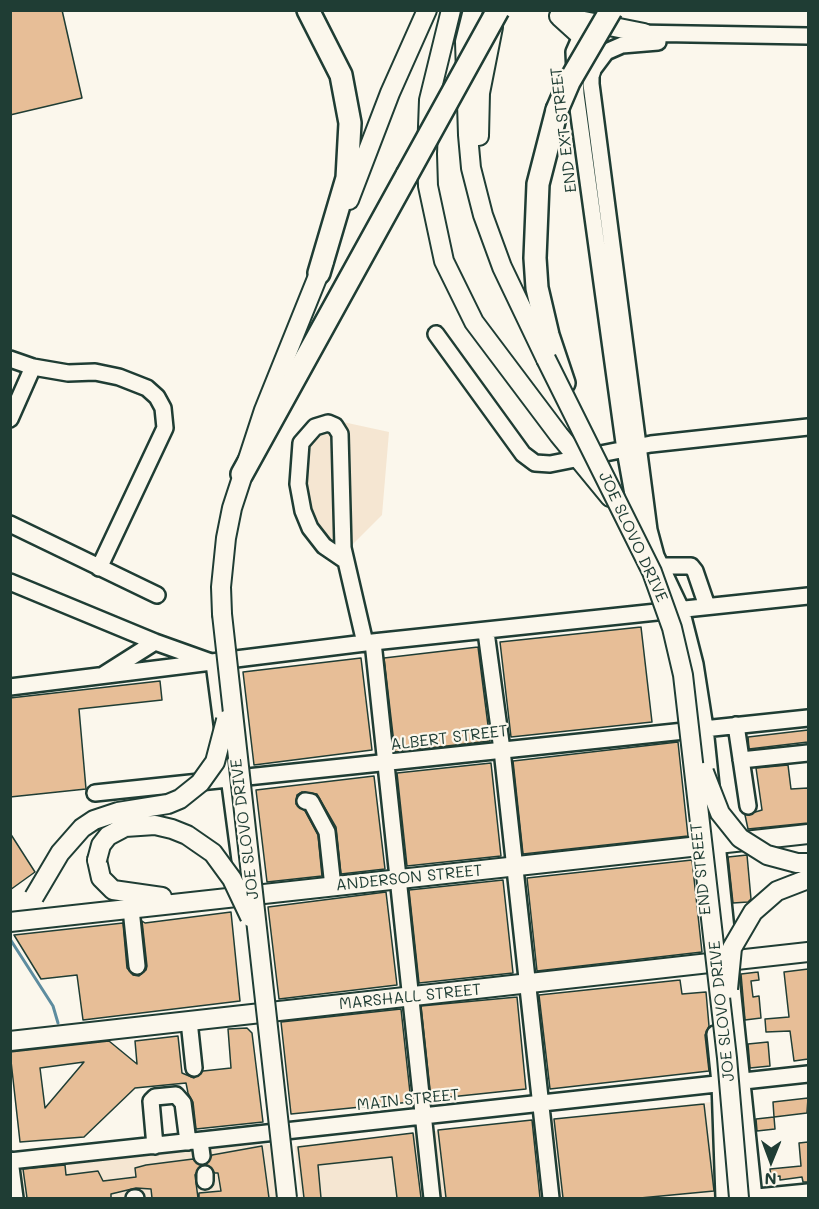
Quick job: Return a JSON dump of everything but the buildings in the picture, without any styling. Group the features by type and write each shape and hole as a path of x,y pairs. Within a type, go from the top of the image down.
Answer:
{"highway":[{"path":"308,10 341,75 351,123 347,178 319,273"},
{"path":"242,474 498,10"},
{"path":"582,429 548,335 537,288 535,227 538,184 557,110 569,82 611,10"}],"main road":[{"path":"390,93 413,10"},
{"path":"390,93 427,10"},
{"path":"451,10 429,100 428,186 437,237 458,292 474,322 574,453 638,530"},
{"name":"JOE SLOVO DRIVE","path":"473,10 465,42 468,135 478,194 502,267 662,596 683,675 693,729 727,1058 748,1198"},
{"path":"478,194 480,93 498,10"},
{"path":"556,13 644,33"},
{"path":"556,13 581,36 591,72"},
{"name":"JOE SLOVO DRIVE","path":"286,1198 230,697 221,587 226,538 242,474 264,410 390,93"},
{"path":"10,916 24,908 34,897 60,853 82,828 94,820 118,812 168,804 180,799 200,783 215,762 221,747 230,697"},
{"path":"693,729 709,790 729,826 740,838 767,855 797,863 808,863"},
{"path":"196,901 113,890 101,878 97,860 101,845 108,836 125,827 155,825 187,835 213,853 222,864 232,879 258,935"},
{"name":"ANDERSON STREET","path":"10,922 695,846 806,837"},
{"path":"727,1058 729,963 736,938 753,912 765,900 783,888 808,879"},
{"name":"MARSHALL STREET","path":"10,1041 808,952"}],"street":[{"path":"581,36 644,33 808,36"},
{"name":"END EXT STREET","path":"659,611 638,530 635,446 591,72 599,58 622,45 757,35"},
{"name":"END EXT STREET","path":"581,36 573,59 576,94 649,530 660,566 681,609"},
{"path":"436,334 523,454 541,464 574,453 808,428"},
{"path":"10,359 33,367 68,373 96,372 112,375 147,388 157,397 163,408 165,429 99,568"},
{"path":"10,419 33,367"},
{"path":"346,561 324,546 310,528 303,511 298,484 301,443 315,427 328,423 335,426 340,434 342,535 346,561 369,643 386,764 432,1198"},
{"path":"10,524 157,595"},
{"path":"660,566 691,566 695,571 707,606"},
{"path":"10,582 155,642 214,663"},
{"path":"10,687 369,643 808,597"},
{"name":"END STREET","path":"681,609 695,664 693,729 695,846 720,1083 724,1198"},
{"name":"END STREET","path":"659,611 693,729 717,844 742,1081 748,1198"},
{"path":"486,632 502,750 550,1198"},
{"path":"98,678 155,642"},
{"path":"214,663 260,1013 280,1198"},
{"name":"ALBERT STREET","path":"94,793 808,718"},
{"path":"736,725 748,806"},
{"path":"741,760 808,753"},
{"path":"305,801 311,802 327,832 333,887"},
{"path":"131,909 137,966"},
{"path":"189,1021 194,1068"},
{"name":"MAIN STREET","path":"11,1161 808,1074"},
{"path":"155,1146 151,1101 155,1097 176,1095 183,1103 194,1141 202,1156"},
{"path":"11,1161 15,1198"},
{"path":"748,1198 808,1192"}],"shaded area":[{"path":"320,417 389,432 382,515 346,551 324,546 310,528 298,439"},
{"path":"712,1102 720,1198 301,1198 295,1146"},
{"path":"267,1144 291,1148 297,1198 11,1198 17,1165"}],"waterway":[{"path":"10,939 53,1006 58,1023"}]}
